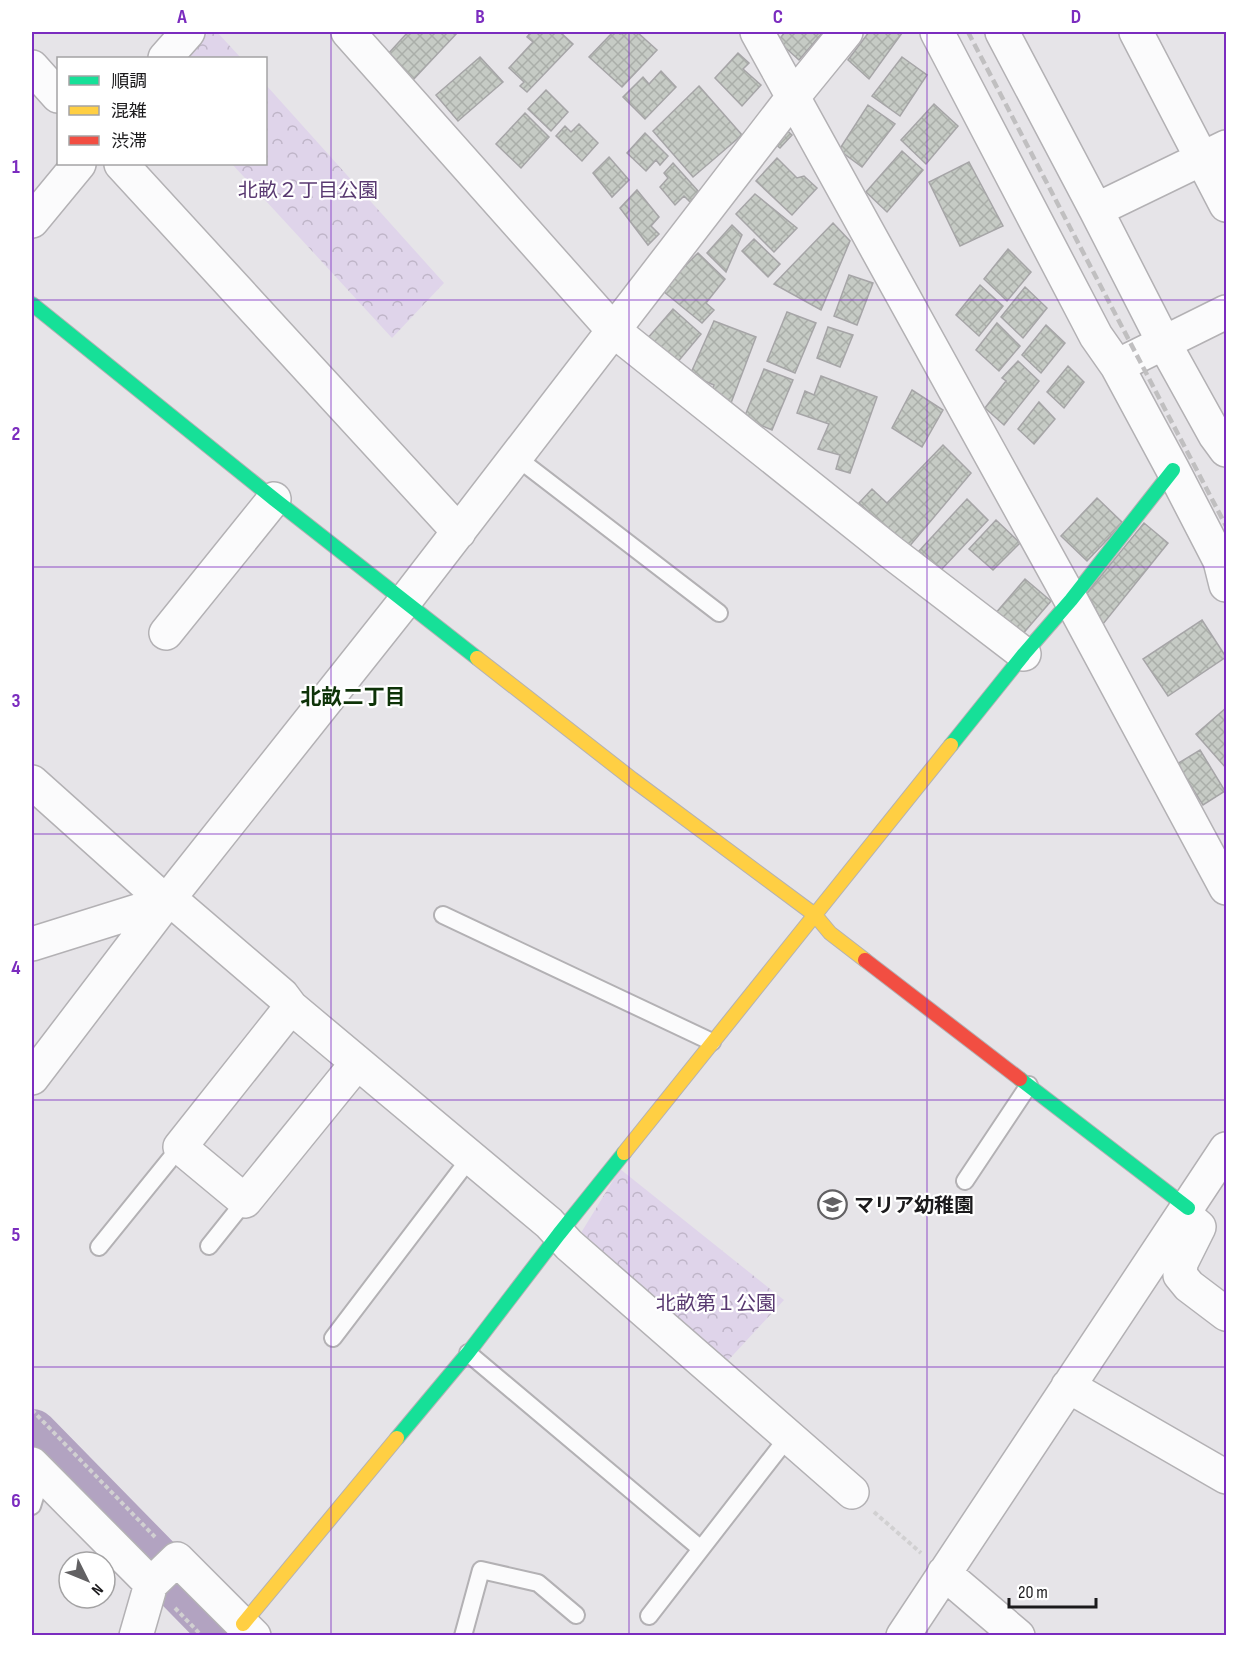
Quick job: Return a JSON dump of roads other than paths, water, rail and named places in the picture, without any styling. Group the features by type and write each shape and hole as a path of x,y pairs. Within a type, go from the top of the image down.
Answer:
{"street":[{"path":"166,57 188,32"},
{"path":"348,32 614,330 891,552 1024,654"},
{"path":"757,32 1071,600 1227,888"},
{"path":"32,1078 166,902 459,532 793,97 846,32"},
{"path":"937,32 1096,336 1117,366 1173,470 1220,561 1227,585"},
{"path":"1002,32 1164,343 1215,435 1227,450"},
{"path":"1136,32 1215,152 1227,205"},
{"path":"32,67 57,95"},
{"path":"1096,210 1215,152"},
{"path":"32,220 78,165"},
{"path":"122,165 459,532"},
{"path":"32,304 274,500 624,772 815,915 830,933 1029,1085 1186,1211 1199,1227 1181,1263 1180,1275 1189,1286 1227,1314"},
{"path":"1117,366 1227,312"},
{"path":"37,1469 164,1572 249,1630 559,1234 1024,654 1071,600 1173,470"},
{"path":"166,633 274,500"},
{"path":"32,782 166,902 177,905 282,995 291,1007 549,1223 568,1245 852,1492"},
{"path":"32,944 166,902"},
{"path":"291,1007 180,1146 245,1201 357,1063"},
{"path":"903,1635 1227,1149"},
{"path":"1068,1386 1227,1477"},
{"path":"136,1635 164,1572"},
{"path":"944,1573 1018,1635"}],"lane":[{"path":"516,457 718,613"},
{"path":"443,915 712,1042"},
{"path":"964,1181 1029,1085"},
{"path":"99,1247 180,1146"},
{"path":"333,1338 470,1158"},
{"path":"209,1246 245,1201"},
{"path":"468,1353 701,1549"},
{"path":"649,1616 788,1437"},
{"path":"32,1506 37,1469"},
{"path":"463,1635 481,1570 538,1583 576,1615"}],"waterway":[{"path":"32,1435 229,1636"}],"railway":[{"path":"968,32 1226,526"}],"place":[{"name":"マリア幼稚園","path":"833,1205"}],"district":[{"name":"北畝二丁目","path":"353,697"}],"park label":[{"name":"北畝２丁目公園","path":"308,190"},
{"name":"北畝第１公園","path":"716,1303"}]}
